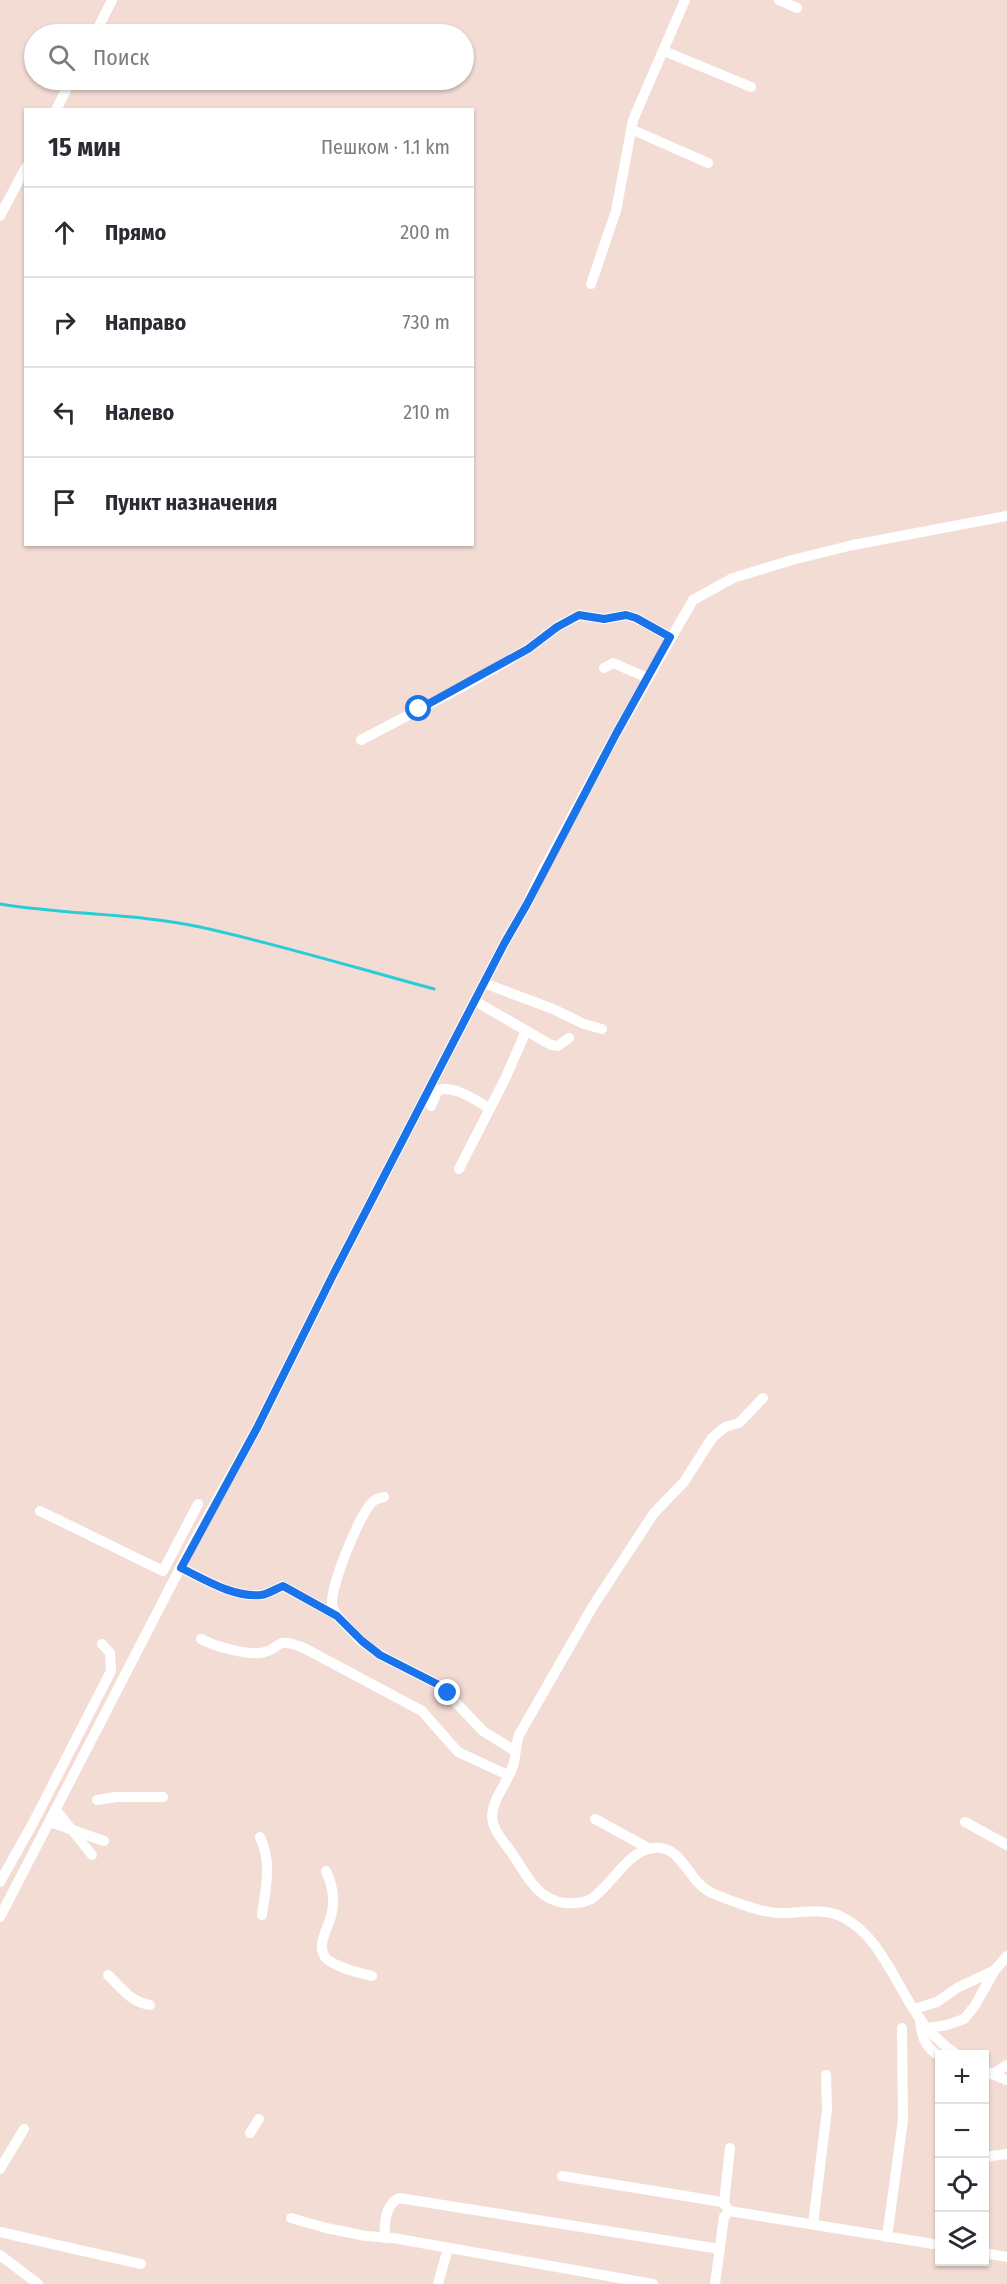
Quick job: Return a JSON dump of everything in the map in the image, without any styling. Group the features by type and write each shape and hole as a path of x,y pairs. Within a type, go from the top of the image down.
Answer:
{"street":[{"path":"99,24 112,0"},
{"path":"591,284 616,211 633,130 633,120 685,0"},
{"path":"779,0 797,8"},
{"path":"664,51 751,87"},
{"path":"57,108 66,90"},
{"path":"633,130 708,163"},
{"path":"0,216 24,171"},
{"path":"0,1917 181,1568 262,1418 333,1275 433,1090 484,983 616,734 693,600 733,578 792,560 853,545 1007,516"},
{"path":"361,740 464,686 528,649 557,627 579,615 604,619 626,615 670,637"},
{"path":"604,668 613,663 618,664 648,678"},
{"path":"484,983 553,1009 584,1024 602,1029"},
{"path":"475,1001 551,1045 558,1046 569,1038"},
{"path":"459,1169 526,1031"},
{"path":"433,1090 444,1088 460,1092 489,1108"},
{"path":"431,1106 433,1090"},
{"path":"650,1849 626,1863 600,1892 590,1899 577,1904 554,1901 545,1897 524,1873 500,1837 492,1819 494,1802 514,1763 519,1735 563,1662 593,1606 654,1513 684,1482 712,1438 725,1427 739,1423 763,1398"},
{"path":"337,1616 332,1605 334,1585 344,1559 366,1509 375,1500 384,1497"},
{"path":"40,1511 163,1571 198,1504"},
{"path":"181,1568 224,1588 242,1593 259,1596 269,1594 283,1586 337,1616 380,1655 439,1685 483,1731 515,1751"},
{"path":"201,1639 216,1647 260,1653 283,1642 304,1648 422,1711 458,1752 508,1775"},
{"path":"0,1882 111,1671 110,1653 102,1644"},
{"path":"97,1800 116,1797 163,1797"},
{"path":"56,1810 92,1855"},
{"path":"595,1819 650,1849 668,1849 679,1858 697,1882 712,1893 760,1910 776,1913 824,1912 840,1916 853,1924 873,1943 928,2028 951,2050"},
{"path":"50,1822 104,1841"},
{"path":"965,1822 1007,1845"},
{"path":"260,1837 268,1860 262,1915"},
{"path":"326,1871 331,1881 333,1910 321,1949 326,1959 351,1971 372,1976"},
{"path":"928,2028 964,2019 974,2007 995,1970 1007,1956"},
{"path":"917,2013 957,1988 995,1970"},
{"path":"108,1975 129,1997 139,2003 150,2005"},
{"path":"917,2013 926,2045 935,2053"},
{"path":"887,2237 903,2120 902,2028"},
{"path":"989,2072 1007,2065"},
{"path":"989,2072 1007,2080"},
{"path":"813,2224 827,2110 826,2075"},
{"path":"250,2133 259,2119"},
{"path":"0,2169 24,2129"},
{"path":"715,2284 727,2207 730,2148"},
{"path":"989,2156 1007,2154"},
{"path":"562,2176 813,2224 935,2244"},
{"path":"385,2238 386,2218 390,2205 399,2198 720,2249"},
{"path":"291,2218 326,2228 653,2284"},
{"path":"0,2232 141,2264"},
{"path":"438,2284 448,2248"},
{"path":"989,2254 1007,2257"},
{"path":"0,2255 38,2284"}],"waterway":[{"path":"0,904 175,922 288,949 434,989"}],"route":[{"path":"419,709 528,649 574,616 584,614 604,619 626,615 670,637 504,944 333,1275 257,1428 181,1568 224,1588 242,1593 259,1596 269,1594 283,1586 337,1616 380,1655 439,1685 448,1693"}]}
